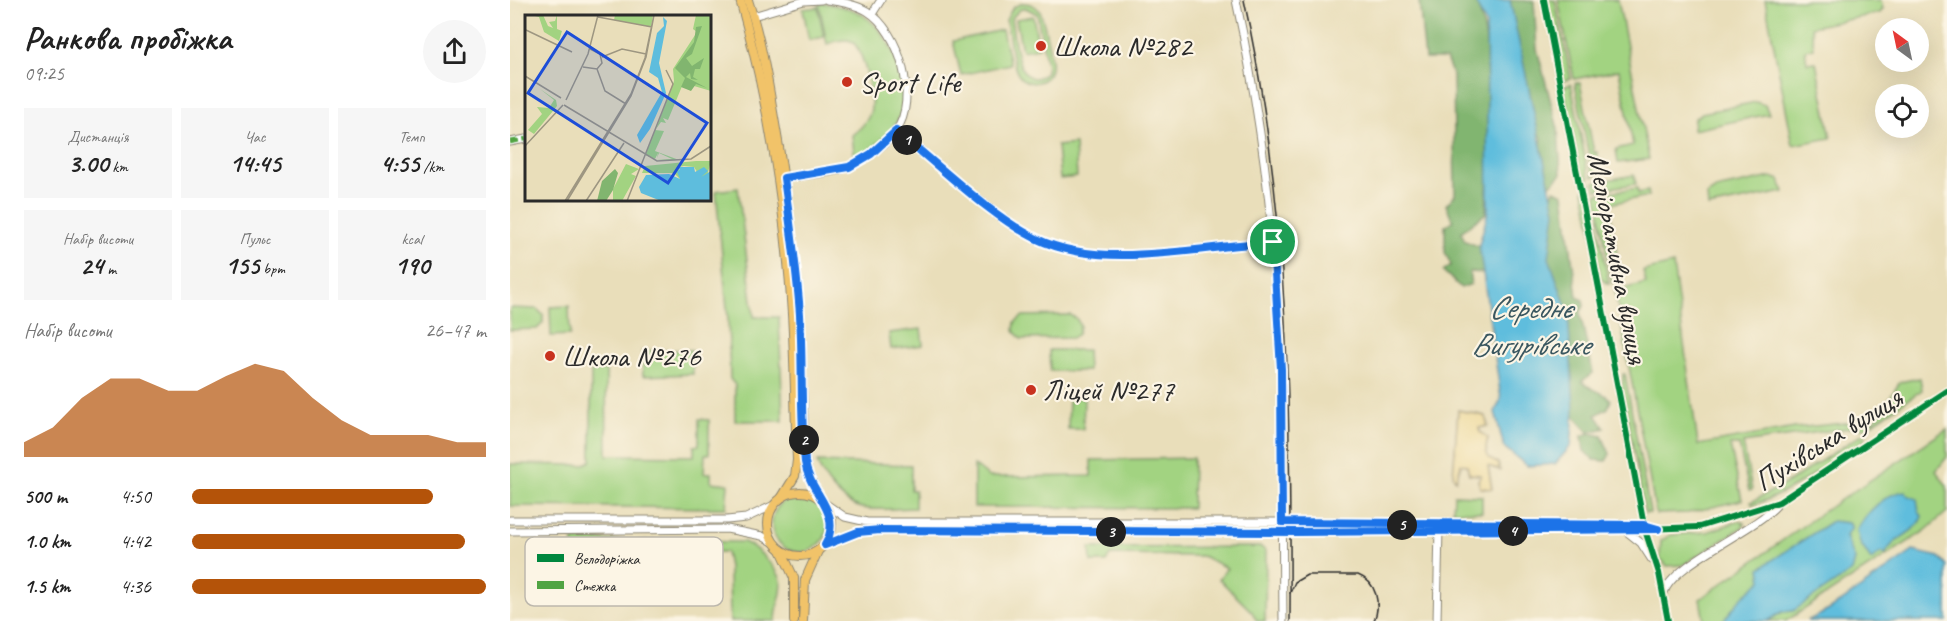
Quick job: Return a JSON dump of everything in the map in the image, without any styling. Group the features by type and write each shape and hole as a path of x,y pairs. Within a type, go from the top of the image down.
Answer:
{"main road":[{"path":"740,0 770,139 791,292 795,476 774,505 768,523 774,542 794,578 794,621"},
{"path":"748,0 784,178 800,315 807,472 832,517 833,527 805,580 803,621"},
{"path":"782,497 803,492 823,501"},
{"path":"780,550 799,556 818,552"}],"street":[{"path":"753,16 804,1 820,0"},
{"path":"784,178 849,167 871,154 896,131 906,108 901,59 890,38 872,14 851,4 827,0"},
{"path":"872,14 881,0"},
{"path":"1236,0 1262,148 1273,242 1281,369 1283,621"},
{"name":"Меліоративна вулиця","path":"1544,0 1645,528 1659,573"},
{"path":"896,131 1014,225 1038,239 1059,247 1117,254 1273,242"},
{"path":"510,142 525,139"},
{"name":"Пухівська вулиця","path":"1645,528 1699,527 1779,502 1947,391"},
{"path":"823,501 845,518 867,522 1282,522 1439,528 1625,531 1645,528"},
{"path":"1663,595 1666,585 1673,577 1759,520 1779,502"},
{"path":"510,520 727,520 746,518 774,505"},
{"path":"825,545 858,532 880,530 1282,532 1439,528 1645,528"},
{"path":"1437,621 1439,528"},
{"path":"510,531 727,529 762,536 774,542"},
{"path":"1625,531 1644,547 1659,573 1668,621"}],"green space":[{"path":"1419,0 1476,0 1487,50 1490,77 1490,133 1486,213 1461,232 1465,241 1483,248 1486,273 1469,272 1471,284 1461,288 1443,271 1451,265 1445,252 1445,226 1453,221 1446,205 1455,195 1453,76 1446,59 1425,59"},
{"path":"1501,0 1534,1 1537,49 1558,129 1561,175 1548,187 1536,172 1542,138 1528,119"},
{"path":"1546,0 1555,0 1571,79 1562,81"},
{"path":"1558,0 1618,0 1649,159 1618,163 1616,149 1633,145 1619,70 1574,79"},
{"path":"1765,0 1881,0 1883,9 1880,13 1811,27 1814,48 1805,50 1807,63 1816,62 1831,138 1793,145"},
{"path":"825,3 855,11 873,24 889,44 903,82 903,106 896,123 878,144 855,160 852,135 869,116 871,102 869,83 863,61 851,41 842,40 827,44 819,4"},
{"path":"1023,3 1030,4 1041,14 1051,69 1046,78 1041,81 1031,83 1026,81 1015,68 1006,20 1013,7","holes":["1026,8 1037,14 1047,66 1045,74 1035,78 1028,76 1023,70 1016,49 1011,19 1019,10"]},
{"path":"818,7 824,37 809,40 803,9"},
{"path":"1033,16 1039,48 1022,51 1016,19"},
{"path":"1002,30 1010,64 961,75 953,41"},
{"path":"1575,83 1580,83 1594,153 1597,152 1601,173 1593,177"},
{"path":"1571,84 1589,179 1581,176 1563,87"},
{"path":"1756,102 1765,105 1769,114 1693,130 1694,119 1702,113"},
{"path":"1075,144 1077,177 1060,179 1057,146"},
{"path":"1634,175 1636,184 1596,190 1595,182"},
{"path":"1771,177 1780,180 1784,192 1708,207 1707,195 1716,189"},
{"path":"1590,183 1609,284 1601,279 1584,190"},
{"path":"738,188 754,317 779,317 783,421 735,421 735,385 730,379 728,319 716,191"},
{"path":"1637,188 1638,193 1648,191 1649,196 1609,204 1621,281 1612,283 1596,194"},
{"path":"1554,190 1564,194 1577,297 1583,300 1584,306 1580,313 1593,373 1582,381 1611,400 1608,408 1596,415 1605,428 1589,432 1571,413 1550,298 1545,238 1547,212"},
{"path":"1673,264 1698,445 1795,428 1875,420 1900,382 1920,378 1922,390 1866,428 1855,427 1743,443 1752,490 1749,491 1739,445 1730,445 1742,500 1688,513 1656,514 1615,291 1646,283 1643,271"},
{"path":"569,306 570,335 551,336 550,307"},
{"path":"510,308 537,309 543,315 543,323 537,329 510,330"},
{"path":"1070,315 1077,319 1080,326 1078,334 1072,338 1021,339 1014,331 1015,322 1023,316"},
{"path":"921,329 923,345 891,349 889,333"},
{"path":"692,350 693,374 643,376 642,351"},
{"path":"1049,350 1087,350 1088,371 1050,371"},
{"path":"606,370 607,455 694,456 694,446 699,445 699,419 709,420 709,454 705,454 704,473 711,473 711,482 728,484 726,508 510,506 510,464 583,465 591,461 591,371"},
{"path":"1623,374 1625,374 1650,513 1645,513 1622,386"},
{"path":"1069,398 1084,398 1083,429 1068,429"},
{"path":"1947,429 1947,457 1936,471 1947,486 1947,512 1925,531 1786,621 1704,621 1700,599 1821,513"},
{"path":"1589,433 1602,436 1610,454 1606,461 1594,460 1584,451 1582,436"},
{"path":"1862,434 1866,435 1865,440 1797,485 1753,505 1751,502 1787,483"},
{"path":"1193,458 1192,508 974,507 974,465 989,477 1091,476 1091,460"},
{"path":"817,462 911,465 911,490 915,490 915,508 875,509 855,506 835,490"},
{"path":"1454,495 1482,496 1482,512 1453,511"},
{"path":"800,496 811,498 820,504 826,513 828,524 826,535 820,544 811,550 800,552 789,550 780,544 774,535 772,524 774,513 780,504 789,498"},
{"path":"1739,521 1744,523 1743,527 1683,565 1667,566 1660,558 1661,541 1670,535 1707,532"},
{"path":"723,542 744,542 751,545 775,569 782,583 776,621 730,621 729,567 726,552 723,552"},
{"path":"1261,547 1266,551 1265,621 1257,621 1252,612 1219,579 1227,568 1202,556 1110,555 1106,562 1091,562 1090,548"}],"sand":[{"path":"1458,410 1485,416 1488,426 1479,428 1480,432 1488,438 1487,454 1491,460 1498,463 1500,470 1488,466 1492,489 1480,488 1478,480 1481,475 1469,474 1467,465 1461,464 1456,480 1453,476"}],"water":[{"name":"Середнє Вигурівське","path":"1474,0 1510,0 1555,211 1549,258 1568,312 1574,410 1571,446 1555,464 1527,466 1504,447 1495,412 1501,399 1479,245 1488,212 1486,24"},
{"path":"1905,491 1907,495 1917,499 1922,516 1915,527 1893,544 1885,555 1882,552 1871,560 1860,543 1857,530 1883,500"},
{"path":"1832,521 1849,523 1852,528 1846,536 1855,560 1852,571 1793,611 1782,612 1768,621 1723,621 1742,597 1762,580 1760,568"},
{"path":"1913,551 1939,557 1947,566 1947,621 1807,621 1829,610"}],"tram line":[{"path":"1244,0 1259,77 1279,231 1288,387 1290,621"},
{"path":"1290,593 1295,582 1307,575 1358,575 1370,583 1376,594 1377,608 1374,621"}],"marked path":[{"path":"510,142 525,139"}],"cycle path":[{"path":"1544,0 1645,530 1659,573 1668,621"},
{"path":"825,545 858,532 880,530 1594,531 1699,527 1779,502 1947,391"}],"place":[{"name":"Школа №282","path":"1041,46"},
{"name":"Sport Life","path":"847,82"},
{"name":"Школа №276","path":"550,356"},
{"name":"Ліцей №277","path":"1031,390"}],"route":[{"path":"896,131 1014,225 1038,239 1059,247 1117,254 1273,242 1281,369 1282,522 1391,525 1644,525 1658,529 1295,532 880,530 846,535 825,545 833,527 832,517 826,504 814,489 807,472 805,458 800,315 784,178 849,167 871,154 896,131"}]}
